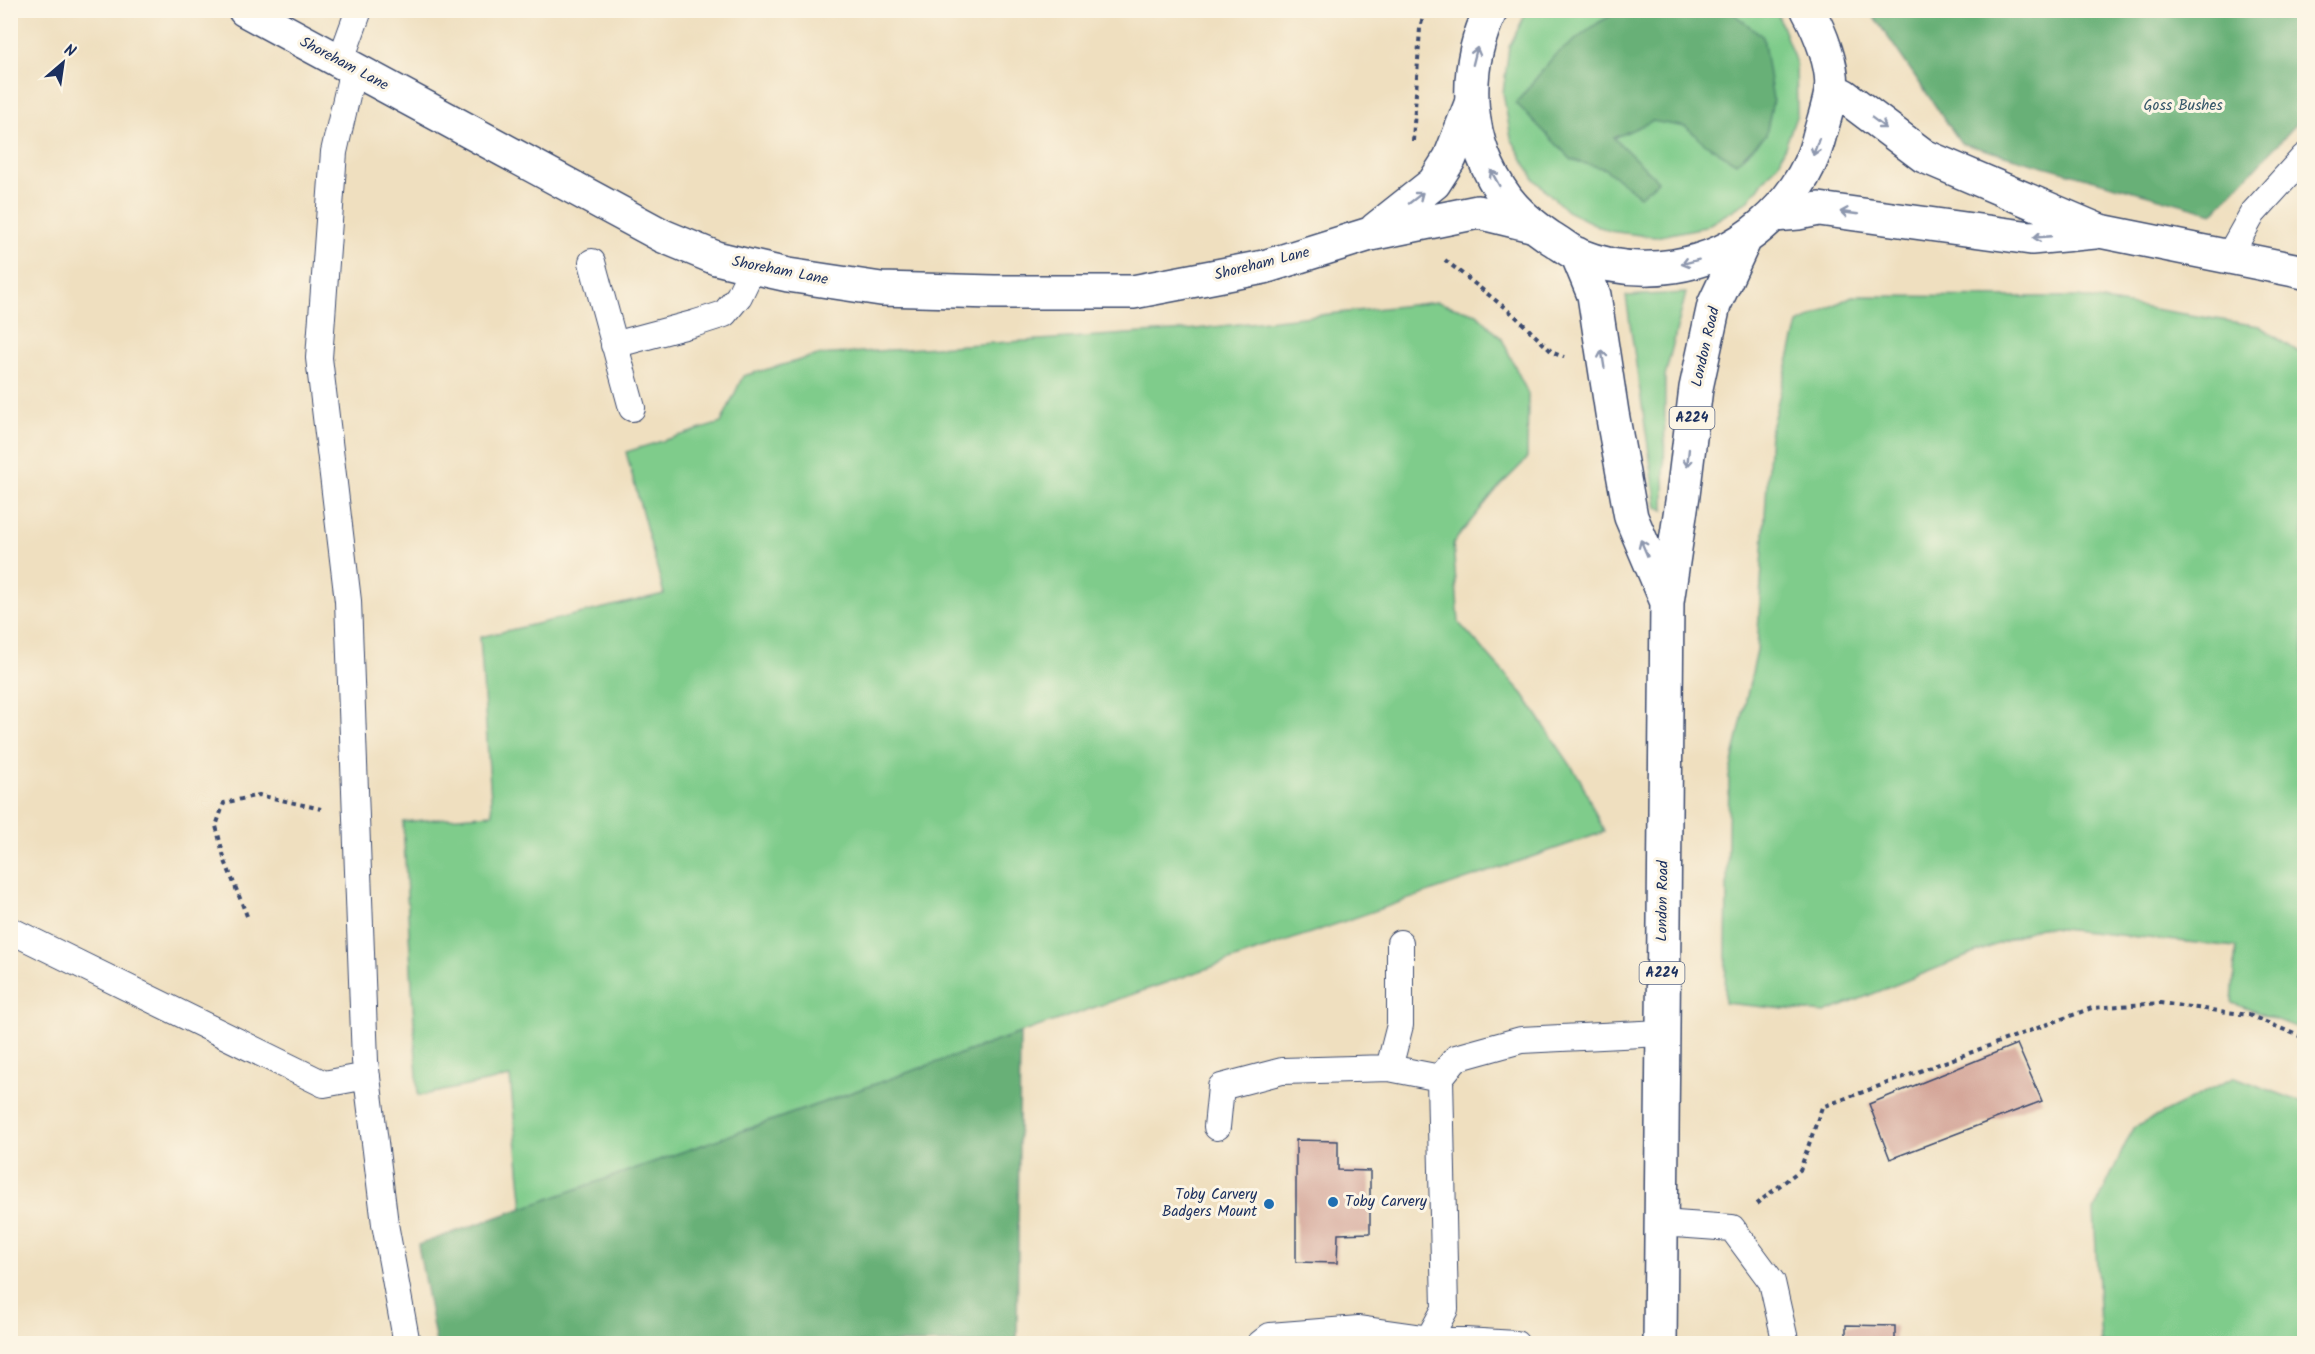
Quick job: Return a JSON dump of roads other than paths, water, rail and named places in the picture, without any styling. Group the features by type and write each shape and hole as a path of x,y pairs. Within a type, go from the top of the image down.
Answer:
{"street":[{"name":"Shoreham Lane","path":"244,10 663,236 716,258 788,275 881,289 1133,292 1264,267 1370,234 1478,212 1531,225"},
{"path":"1491,10 1481,31 1473,65 1471,104 1482,154 1507,199 1531,225 1577,254 1620,267 1668,268 1715,256 1744,241 1775,214 1798,186 1815,150 1831,90 1828,59 1818,28 1808,10"},
{"path":"1831,90 1843,95 1924,156 2100,231 2304,272"},
{"name":"Shoreham Lane","path":"1370,234 1434,183 1450,158 1471,104"},
{"path":"1775,214 1819,209 2031,238 2100,231"},
{"name":"London Road","path":"1660,1344 1667,602 1696,388 1714,304 1744,241"},
{"name":"London Road","path":"1577,254 1594,294 1631,517 1667,602"}],"lane":[{"path":"359,10 346,65 334,152 319,358 348,601 367,1076 385,1224 406,1344"},
{"path":"2229,256 2253,213 2304,157"},
{"path":"592,262 632,408"},
{"path":"614,345 724,314 740,296 753,267"},
{"path":"10,930 324,1084 367,1076"},
{"path":"1389,1068 1400,1025 1400,944"},
{"path":"1428,1341 1445,1309 1440,1078 1456,1058 1521,1040 1662,1033"},
{"path":"1217,1126 1221,1087 1282,1071 1389,1068 1440,1078"},
{"path":"1660,1223 1732,1228 1772,1282 1786,1344"},
{"path":"1260,1344 1270,1336 1359,1329 1428,1341 1516,1344"}],"place":[{"name":"Toby Carvery","path":"1333,1202"},
{"name":"Toby Carvery Badgers Mount","path":"1269,1204"}],"park label":[{"name":"Goss Bushes","path":"2183,106"}]}
